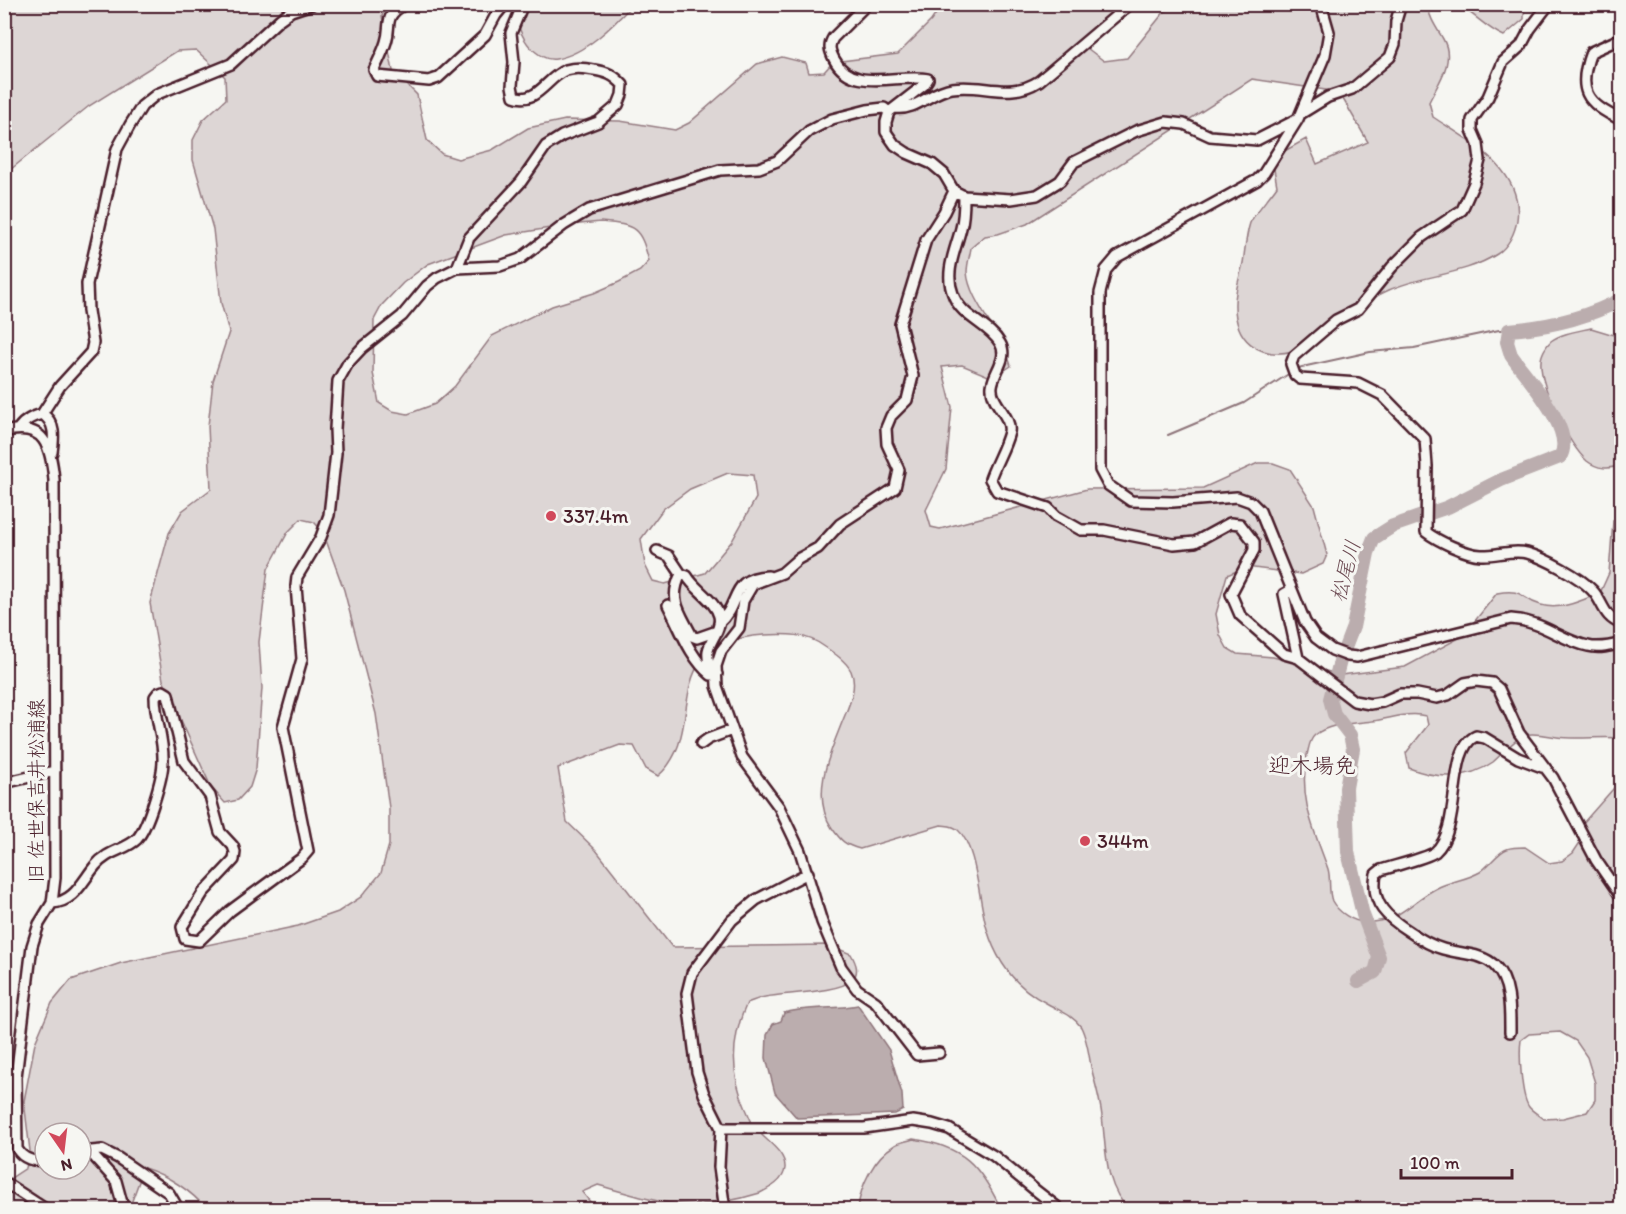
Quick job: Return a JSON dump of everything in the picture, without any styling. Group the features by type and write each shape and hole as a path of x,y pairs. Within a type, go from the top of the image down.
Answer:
{"street":[{"path":"19,428 27,419 42,414 60,386 91,352 93,343 87,284 117,149 142,106 157,94 231,64 280,19 291,11 312,4"},
{"path":"405,4 389,18 387,39 374,70 377,76 429,81 438,78 485,35 505,4"},
{"path":"457,268 469,238 521,182 546,146 562,136 598,122 618,105 622,95 623,85 608,72 578,68 559,74 535,95 522,99 514,96 511,33 523,4"},
{"path":"867,4 832,38 829,44 830,51 839,69 848,75 864,79 896,80 917,77 928,79 924,85 892,110 886,122 886,132 895,145 932,164 944,174 954,190 964,196 1011,199 1037,195 1060,181 1074,162 1136,131 1166,122 1184,124 1210,136 1257,140 1299,117 1328,97 1352,89 1390,57 1395,44 1396,21 1401,4"},
{"path":"52,903 62,903 69,898 108,853 137,839 150,815 164,759 155,697 163,691 168,694 184,761 210,796 220,832 233,846 235,852 234,860 203,893 186,920 182,927 185,939 199,941 230,911 302,858 308,850 283,727 302,659 297,577 321,537 329,515 333,491 336,453 335,401 338,381 355,355 402,316 427,286 457,268 500,266 520,259 564,225 589,210 720,170 759,168 777,161 809,130 832,119 867,110 906,109 936,93 951,88 1009,91 1028,88 1130,4"},
{"path":"1321,4 1329,36 1325,55 1299,117 1263,173 1257,180 1117,257 1106,270 1100,293 1101,470 1108,485 1131,501 1173,502 1237,497 1251,502 1260,511 1305,622 1316,638 1332,650 1348,656 1357,657 1511,619 1528,620 1588,646 1608,647 1622,643"},
{"path":"1487,4 1495,4"},
{"path":"1549,4 1530,29 1521,46 1503,62 1488,97 1472,120 1472,130 1478,144 1480,160 1474,183 1462,210 1422,237 1392,267 1358,309 1336,320 1294,356 1291,364 1295,375 1300,379 1358,383 1382,395 1425,439 1426,532 1438,541 1480,555 1527,553 1578,578 1594,592 1606,614 1622,624"},
{"path":"1622,38 1592,52 1584,72 1585,88 1594,105 1622,120"},
{"path":"939,1053 917,1055 911,1050 906,1039 876,1002 857,989 841,967 822,922 808,873 779,807 742,758 717,686 716,666 721,651 739,628 743,601 753,584 782,573 798,559 818,548 840,524 895,488 899,470 887,444 886,428 891,416 907,400 913,376 900,324 926,240 944,212 954,190"},
{"path":"964,196 962,226 952,253 950,279 953,295 968,316 1002,345 1003,357 992,387 995,402 1005,416 1009,430 990,479 997,491 1048,508 1056,516 1081,530 1104,530 1174,544 1195,542 1230,523 1240,524 1254,542 1254,550 1231,594 1240,615 1284,654 1298,658 1354,701 1370,704 1382,702 1400,694 1418,694 1437,698 1448,695 1465,684 1476,681 1492,683 1498,689 1519,733 1553,778 1596,860 1622,898"},
{"name":"旧 佐世保吉井松浦線","path":"33,1160 20,1155 17,1149 16,1077 32,946 39,924 52,903 55,868 54,480 51,455 53,430 50,421 42,414"},
{"path":"4,432 19,428 31,430 47,443 51,455"},
{"path":"657,551 669,556 681,574 687,576 711,603 719,615 718,627"},
{"path":"681,574 675,586 674,600 692,636 697,638 718,627"},
{"path":"717,674 710,670 708,651 718,627 726,617 742,584 755,577 773,576"},
{"path":"1291,590 1284,594 1298,658"},
{"path":"668,605 688,645 703,668 711,675 717,674"},
{"path":"701,744 732,730"},
{"path":"1510,1032 1510,1003 1500,972 1494,965 1483,958 1440,949 1389,919 1381,908 1374,884 1376,874 1381,870 1433,854 1441,845 1450,824 1456,777 1465,746 1471,738 1476,735 1485,738 1518,758 1545,767"},
{"path":"4,783 55,771"},
{"path":"725,1209 719,1167 721,1128 704,1094 697,1072 687,993 692,974 732,920 756,900 808,873"},
{"path":"721,1128 864,1128 913,1121 933,1124 949,1129 994,1156 1034,1190 1061,1209"},
{"path":"93,1151 102,1150 118,1158 169,1194 179,1209"},
{"path":"93,1159 116,1181 124,1209"},
{"path":"4,1182 47,1209"}],"shaded area":[{"path":"5,5 386,5 382,16 393,71 417,95 427,140 442,154 458,159 492,150 528,128 565,120 620,121 675,130 689,123 757,64 782,57 806,63 809,73 824,72 833,62 898,54 931,21 942,5 1127,5 1083,45 1104,61 1127,58 1165,11 1181,5 1427,5 1448,55 1441,80 1429,102 1433,117 1491,158 1503,171 1512,186 1517,202 1517,220 1508,244 1485,261 1382,293 1344,316 1300,349 1280,353 1269,352 1250,344 1239,327 1235,298 1250,223 1277,186 1272,158 1306,139 1317,164 1368,142 1339,92 1252,79 1027,224 985,236 971,248 967,269 969,283 1001,342 1011,366 993,378 962,365 942,367 952,407 946,469 926,510 931,527 940,529 1087,489 1203,488 1258,463 1273,463 1290,469 1314,506 1327,555 1323,564 1301,574 1246,567 1227,575 1216,614 1220,635 1227,648 1237,654 1273,657 1341,675 1405,667 1463,636 1497,593 1513,592 1534,603 1556,607 1600,593 1609,573 1613,521 1621,515 1621,738 1565,738 1528,734 1516,740 1493,762 1483,768 1463,775 1441,776 1409,768 1406,753 1428,725 1426,716 1406,715 1343,724 1321,731 1312,739 1307,755 1305,785 1309,814 1328,869 1332,901 1346,916 1365,922 1387,919 1404,911 1437,888 1480,872 1509,848 1525,847 1549,863 1562,861 1573,853 1579,844 1583,823 1621,780 1621,1209 1215,1210 1205,1203 1179,1209 1130,1210 1121,1201 1111,1178 1100,1103 1088,1047 1081,1027 1070,1016 1026,990 1002,963 991,941 984,919 969,849 958,830 941,825 860,849 844,842 832,828 826,815 822,788 828,760 852,696 853,677 849,667 843,661 818,642 796,635 780,634 729,641 708,654 695,671 681,736 673,757 658,776 646,769 634,746 620,745 558,768 567,822 596,850 672,947 829,945 853,957 856,974 845,984 824,990 760,998 747,1003 742,1016 734,1056 737,1083 753,1124 779,1152 785,1168 782,1177 768,1189 736,1199 696,1205 660,1201 598,1185 582,1192 596,1209 207,1210 178,1184 144,1168 129,1209 5,1209 5,1182 26,1168 30,1151 24,1101 35,1043 52,1003 71,980 121,963 298,926 338,912 361,897 381,873 389,845 389,808 376,714 344,590 323,532 314,522 301,519 288,532 268,569 259,642 262,688 256,768 250,787 238,800 225,803 211,787 163,680 150,603 169,533 182,511 211,489 208,426 213,381 229,332 221,303 213,229 193,160 193,140 203,120 226,99 225,77 196,50 177,51 89,106 5,174","holes":["601,222 629,227 639,235 649,261 640,271 594,293 552,306 492,336 455,386 435,404 408,414 392,411 379,403 373,373 374,320 382,305 403,283 428,264 506,235","728,473 753,475 756,498 732,541 705,573 665,584 653,581 645,565 641,539 663,509 690,489","1560,1032 1576,1041 1587,1057 1595,1083 1595,1100 1587,1112 1563,1118 1544,1119 1534,1112 1526,1101 1522,1084 1521,1040 1529,1034"]},
{"path":"514,5 632,5 588,45 567,56 552,59 539,55 527,44 519,28"},
{"path":"1459,5 1524,5 1524,19 1504,36"},
{"path":"1591,328 1621,337 1621,465 1612,468 1595,466 1580,453 1556,414 1542,372 1542,356 1551,341 1565,334"},
{"path":"858,1005 889,1050 902,1094 903,1110 895,1114 797,1118 775,1093 766,1058 767,1035 773,1024 781,1021 784,1013"},
{"path":"913,1139 945,1147 968,1160 985,1180 1001,1209 858,1209 865,1182 875,1164 887,1150"}],"waterway":[{"name":"松尾川","path":"1358,981 1375,972 1379,957 1363,915 1348,852 1346,788 1353,749 1350,735 1334,714 1330,699 1340,661 1353,627 1368,553 1374,538 1393,526 1448,507 1501,480 1560,457 1563,446 1556,419 1511,355 1507,342 1509,330 1538,327 1567,320 1609,306 1622,299"},
{"path":"1295,370 1370,352 1414,348 1499,330 1509,330"},
{"path":"1168,435 1244,403 1290,373"}],"place":[{"name":"337.4m","path":"551,516"},
{"name":"344m","path":"1085,841"}],"district":[{"name":"迎木場免","path":"1312,765"}]}
